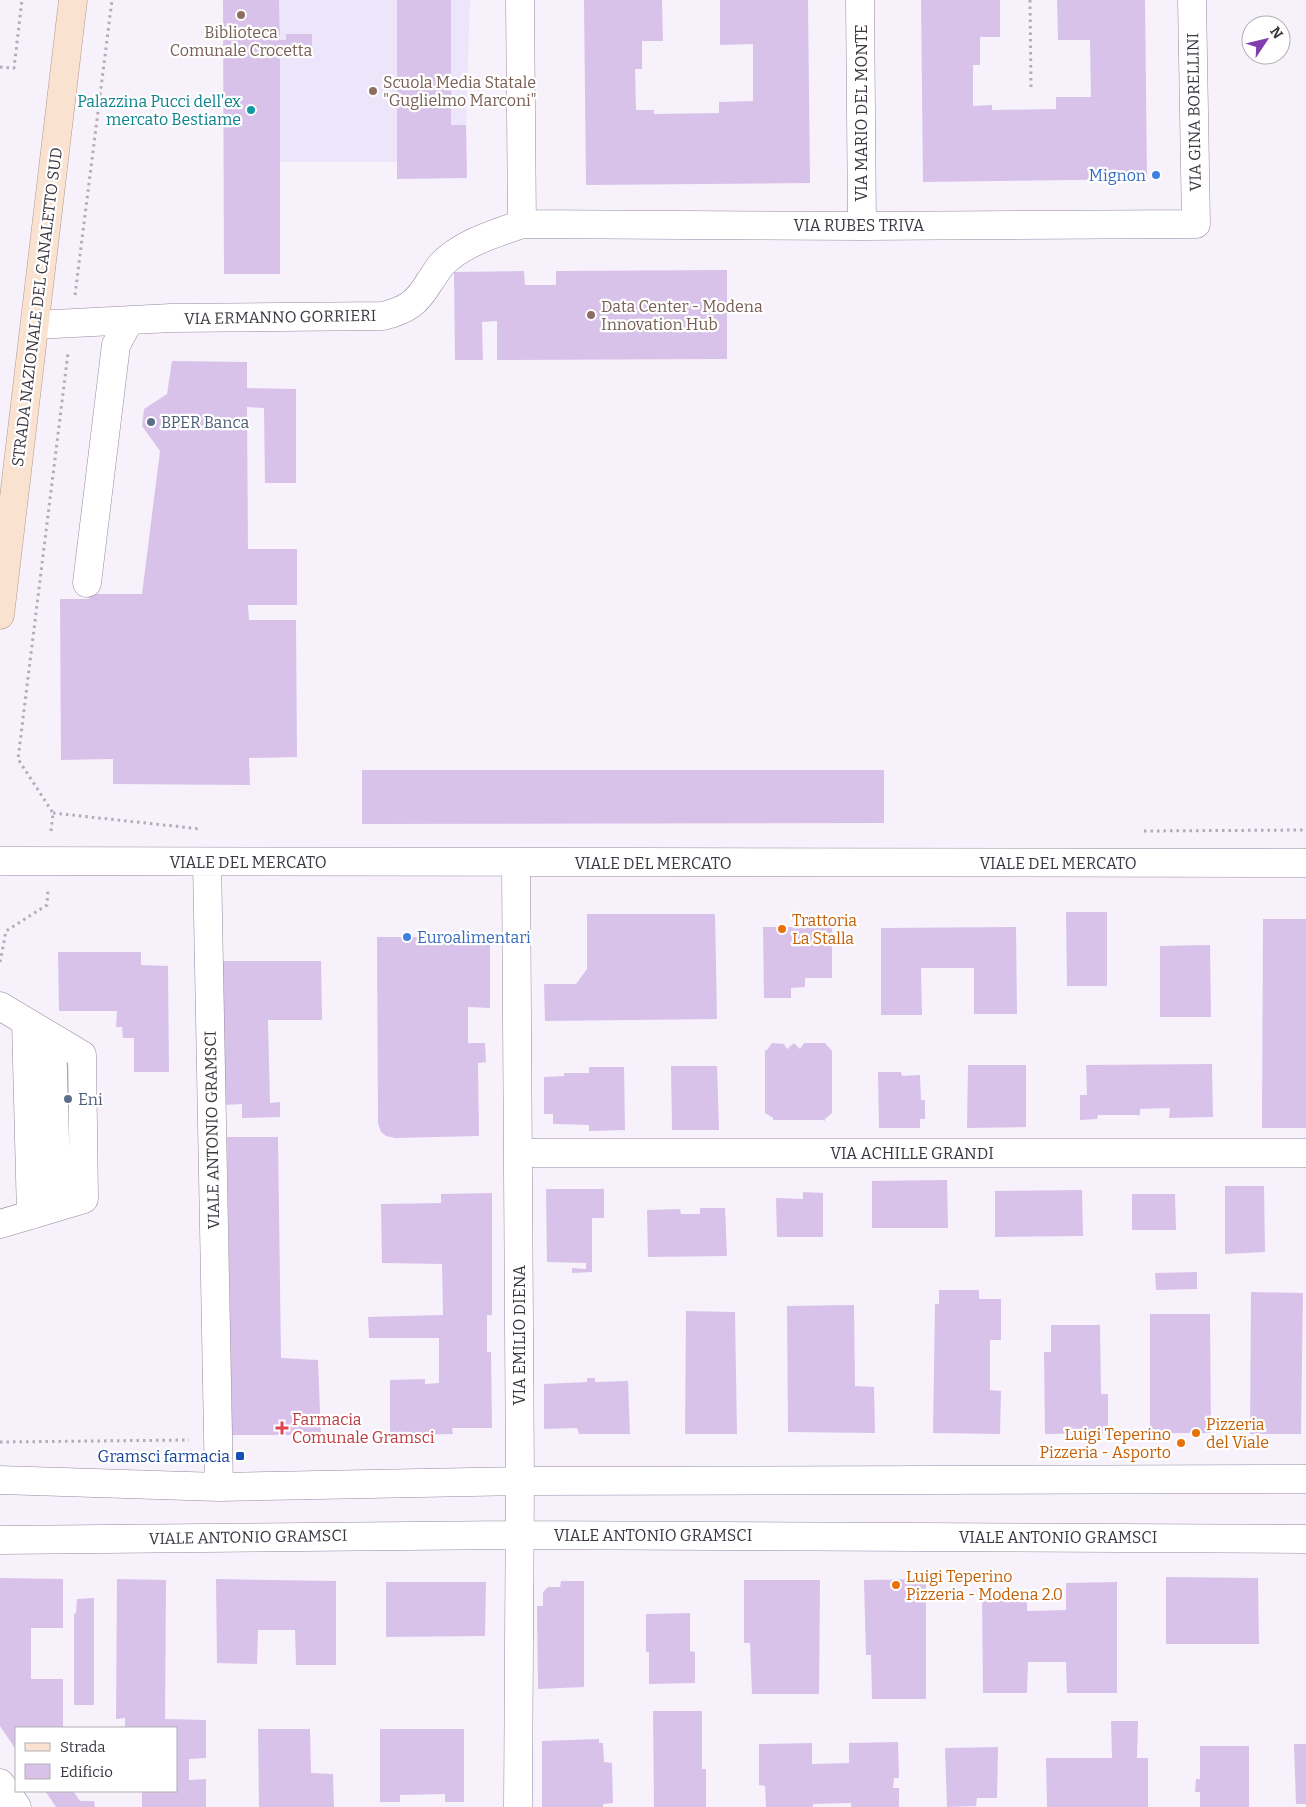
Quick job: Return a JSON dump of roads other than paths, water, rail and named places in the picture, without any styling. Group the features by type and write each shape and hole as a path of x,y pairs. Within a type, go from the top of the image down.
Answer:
{"main road":[{"name":"STRADA NAZIONALE DEL CANALETTO SUD","path":"0,615 73,0"}],"street":[{"path":"520,0 522,224"},
{"name":"VIA MARIO DEL MONTE","path":"860,0 862,226"},
{"name":"VIA GINA BORELLINI","path":"1192,0 1196,224"},
{"name":"VIA ERMANNO GORRIERI","path":"35,325 172,318 383,316 399,312 412,305 423,293 441,265 459,251 478,240 522,224"},
{"name":"VIA RUBES TRIVA","path":"522,224 862,226 1196,224"},
{"path":"87,583 116,345 129,321"},
{"name":"VIALE DEL MERCATO","path":"0,861 1306,863"},
{"name":"VIALE ANTONIO GRAMSCI","path":"207,862 219,1487"},
{"name":"VIA EMILIO DIENA","path":"516,863 520,1481 518,1807"},
{"path":"0,1006 82,1055 84,1199 0,1224"},
{"path":"26,1022 31,1215"},
{"name":"VIA ACHILLE GRANDI","path":"518,1153 1306,1154"},
{"path":"0,1480 219,1487 520,1481 1306,1479"},
{"name":"VIALE ANTONIO GRAMSCI","path":"0,1540 520,1535 1306,1539"},
{"path":"0,1784 17,1807"}],"place":[{"name":"Biblioteca Comunale Crocetta","path":"241,15"},
{"name":"Scuola Media Statale \"Guglielmo Marconi\"","path":"373,91"},
{"name":"Palazzina Pucci dell'ex mercato Bestiame","path":"251,110"},
{"name":"Mignon","path":"1156,175"},
{"name":"Data Center - Modena Innovation Hub","path":"591,315"},
{"name":"BPER Banca","path":"151,422"},
{"name":"Trattoria La Stalla","path":"782,929"},
{"name":"Euroalimentari","path":"407,937"},
{"name":"Eni","path":"68,1099"},
{"name":"Farmacia Comunale Gramsci","path":"282,1428"},
{"name":"Pizzeria del Viale","path":"1196,1433"},
{"name":"Luigi Teperino Pizzeria - Asporto","path":"1181,1443"},
{"name":"Gramsci farmacia","path":"240,1456"},
{"name":"Luigi Teperino Pizzeria - Modena 2.0","path":"896,1585"}]}
